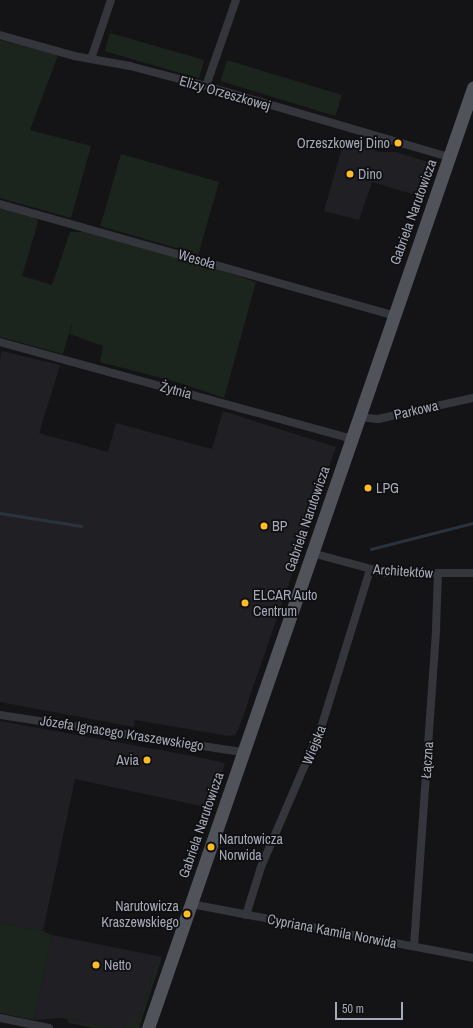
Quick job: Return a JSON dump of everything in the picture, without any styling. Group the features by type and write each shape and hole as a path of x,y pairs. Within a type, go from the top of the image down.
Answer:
{"main road":[{"name":"Gabriela Narutowicza","path":"148,1028 360,417 393,315 473,88"}],"street":[{"path":"91,59 111,0"},
{"path":"206,86 236,0"},
{"name":"Elizy Orzeszkowej","path":"0,35 91,59 130,66 206,86 449,157"},
{"name":"Wesoła","path":"0,204 393,315"},
{"name":"Żytnia","path":"0,342 352,439"},
{"name":"Parkowa","path":"360,417 378,419 473,398"},
{"name":"Architektów","path":"312,553 370,570 386,573 473,573"},
{"name":"Wiejska","path":"246,915 261,866 321,728 370,570"},
{"name":"Łączna","path":"414,946 436,628 438,574"},
{"name":"Józefa Ignacego Kraszewskiego","path":"0,715 244,752"},
{"name":"Cypriana Kamila Norwida","path":"191,904 473,958"},
{"path":"0,1018 49,1028"}],"shaded area":[{"path":"110,33 204,60 199,78 105,51"},
{"path":"0,40 58,55 30,130 91,146 71,218 0,198"},
{"path":"227,60 342,95 335,116 221,81"},
{"path":"344,141 379,152 396,152 431,163 434,171 425,198 372,182 359,220 324,211"},
{"path":"121,154 219,182 198,254 100,226"},
{"path":"0,207 35,217 38,222 22,276 52,285 70,232 84,232 183,258 256,282 224,398 177,382 100,362 103,346 70,334 73,320 63,354 0,337"},
{"path":"2,351 60,365 39,433 108,452 116,423 212,449 223,411 336,447 239,728 235,735 229,736 135,720 134,727 0,702 0,358"},
{"path":"0,721 225,763 210,808 75,779 43,931 0,923"},
{"path":"0,923 43,931 52,935 34,1020 0,1013"},
{"path":"52,935 162,957 154,966 149,990 138,1022 130,1026 125,1025 124,1028 112,1028 63,1018 34,1020"},
{"path":"162,957 139,1028 124,1028 125,1025 130,1026 131,1020 138,1022 149,990 154,966"},
{"path":"67,1019 112,1028 94,1028 69,1023"}],"waterway":[{"path":"0,513 81,526"},
{"path":"371,549 473,523"}],"place":[{"name":"Orzeszkowej Dino","path":"398,143"},
{"name":"Dino","path":"350,174"},
{"name":"LPG","path":"368,488"},
{"name":"BP","path":"264,526"},
{"name":"ELCAR Auto Centrum","path":"245,603"},
{"name":"Avia","path":"147,760"},
{"name":"Narutowicza Norwida","path":"211,847"},
{"name":"Narutowicza Kraszewskiego","path":"187,914"},
{"name":"Netto","path":"96,965"}]}
